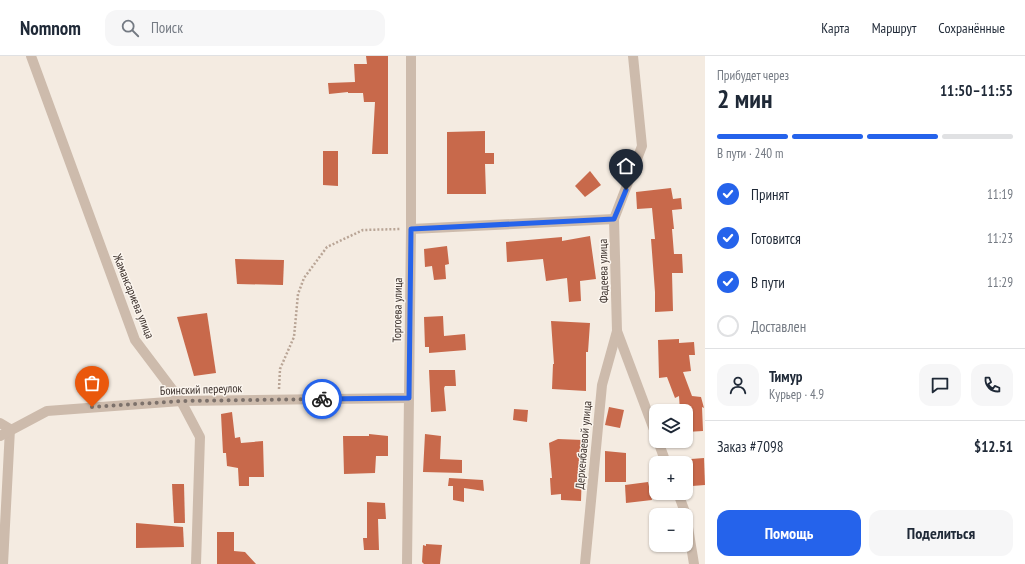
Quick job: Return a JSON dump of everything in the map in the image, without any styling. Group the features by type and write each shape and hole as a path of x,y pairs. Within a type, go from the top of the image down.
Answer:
{"street":[{"name":"Жамансариева улица","path":"31,56 135,340 181,401 200,437 196,564"},
{"name":"Торгоева улица","path":"407,564 411,229 411,56"},
{"name":"Фадеева улица","path":"633,56 642,146 614,219 617,330 649,416"},
{"path":"411,229 614,219"},
{"name":"Деркенбаевой улица","path":"585,564 602,384 617,330"},
{"name":"Боинский переулок","path":"0,436 10,429 47,410 181,401 409,398"},
{"path":"0,423 10,429 2,564"},
{"path":"692,552 694,564"}],"path":[{"path":"278,400 280,368 294,337 298,294 304,278 327,247 363,230 411,229"}],"building":[{"path":"366,56 388,56 388,154 372,154 375,102 364,102 363,93 348,92 329,94 328,83 355,82 354,64 367,64"},
{"path":"485,131 485,153 494,153 494,164 485,164 486,194 447,194 447,132"},
{"path":"323,151 338,151 338,186 323,185"},
{"path":"590,171 601,185 585,197 575,186"},
{"path":"671,188 673,199 681,198 682,209 672,210 674,229 672,229 674,254 682,254 683,273 672,273 673,311 655,312 651,239 655,239 652,208 637,209 636,192"},
{"path":"590,236 596,279 580,281 581,301 569,302 567,278 546,281 543,259 507,262 506,242 562,237 562,241"},
{"path":"447,246 449,264 445,265 446,279 434,280 432,266 425,267 424,249"},
{"path":"235,259 284,260 283,285 237,284"},
{"path":"207,313 216,373 194,376 177,317"},
{"path":"443,316 444,336 465,334 466,350 429,353 429,347 425,347 424,317"},
{"path":"551,321 590,323 588,352 586,352 586,391 552,389 554,364"},
{"path":"679,339 679,343 694,342 695,355 689,355 691,371 683,372 692,396 701,397 704,408 702,407 703,431 693,432 693,404 680,404 679,396 675,398 667,377 659,378 658,340"},
{"path":"429,370 455,370 456,386 445,386 444,388 446,411 431,412"},
{"path":"609,407 624,410 620,428 605,425"},
{"path":"514,409 528,410 527,422 513,420"},
{"path":"232,412 235,438 240,437 241,443 263,441 264,477 249,477 249,486 239,486 238,468 227,466 226,453 223,453 221,414"},
{"path":"369,434 388,436 388,456 376,456 375,473 344,474 343,436 369,436"},
{"path":"425,434 441,436 440,459 462,460 462,473 423,472"},
{"path":"558,439 583,440 581,501 561,500 561,494 551,495 550,478 552,478 549,443"},
{"path":"605,451 626,453 626,482 605,482"},
{"path":"704,458 705,485 693,486 693,459"},
{"path":"449,478 483,480 484,491 464,488 464,502 453,500 453,486 448,486"},
{"path":"648,482 649,500 652,500 626,503 625,485"},
{"path":"172,484 184,484 185,523 174,523"},
{"path":"367,502 385,503 386,519 378,519 379,550 364,550 363,538 367,538"},
{"path":"136,523 183,527 184,547 136,548"},
{"path":"217,532 234,532 234,551 245,552 256,564 217,564"},
{"path":"426,544 442,545 440,564 424,564 422,562 423,545 426,546"}],"way so far":[{"path":"92,407 181,401 322,399"}],"route":[{"path":"322,399 409,398 411,229 614,219 626,190"}]}
